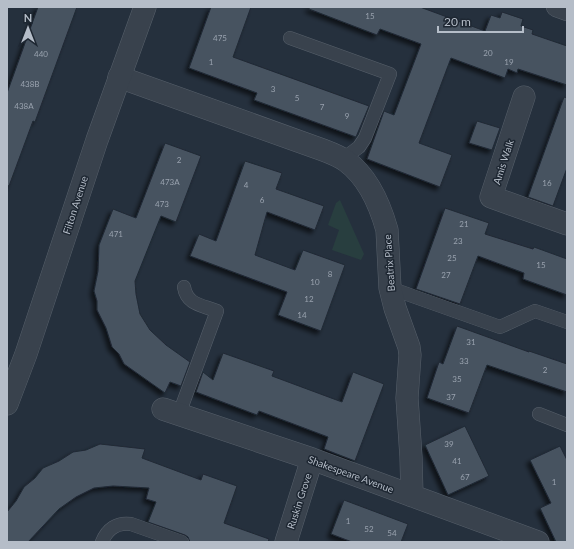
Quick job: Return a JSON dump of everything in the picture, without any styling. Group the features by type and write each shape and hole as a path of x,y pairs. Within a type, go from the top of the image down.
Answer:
{"street":[{"name":"Filton Avenue","path":"7,404 26,354 97,140 145,7"},
{"path":"556,7 567,11"},
{"name":"Beatrix Place","path":"119,77 323,150 343,159 355,169 363,180 380,209 387,230 390,288 395,308 409,347 410,355 407,398 412,496"},
{"name":"Amis Walk","path":"524,97 491,197 567,224"},
{"name":"Shakespeare Avenue","path":"171,412 312,459 538,542"},
{"name":"Ruskin Grove","path":"286,542 312,459"}],"lane":[{"path":"290,38 390,74 365,138 359,146 343,159"},
{"path":"171,412 216,311 190,300 186,296 184,287"},
{"path":"390,288 500,327 535,311 567,322"},
{"path":"539,414 567,425"},
{"path":"102,542 110,528 124,523 132,524 182,542"}],"green space":[{"path":"340,200 364,254 361,260 332,250 339,230 328,225 336,203"}],"building":[{"path":"38,7 77,7 35,122 33,121 9,186 7,185 7,93"},
{"path":"211,7 251,7 233,57 369,106 356,137 254,100 257,93 189,68"},
{"path":"309,7 420,7 485,31 491,15 500,18 502,12 523,19 521,26 533,30 532,34 567,46 567,85 518,69 517,73 508,69 505,78 451,58 419,143 452,155 440,187 367,159 384,111 394,115 421,44 380,29 377,35 309,9"},
{"path":"564,97 567,98 567,168 553,206 528,197"},
{"path":"477,121 500,128 492,150 469,143"},
{"path":"165,143 201,156 176,222 161,216 135,281 140,314 150,330 166,345 190,362 181,386 170,382 165,393 124,364 119,354 112,347 106,328 97,310 97,301 94,291 98,271 99,245 113,209 136,218"},
{"path":"245,161 282,173 276,189 324,206 315,230 267,212 255,255 295,270 303,250 345,265 321,331 278,315 287,292 190,256 199,234 216,241"},
{"path":"445,208 489,223 485,234 533,249 534,247 567,259 567,295 523,279 524,273 478,256 460,304 416,289"},
{"path":"457,326 567,364 567,392 487,365 469,413 427,398 439,362 443,364"},
{"path":"223,353 274,371 272,376 342,402 353,372 384,384 355,461 324,449 328,437 259,411 257,415 196,392 203,372 213,380"},
{"path":"465,426 489,476 448,495 425,445"},
{"path":"100,444 145,449 142,458 201,480 203,474 237,486 224,523 269,539 268,542 190,542 188,537 185,535 148,522 156,502 146,499 149,488 113,486 94,488 76,497 59,509 28,542 7,542 7,512 16,501 24,487 35,478 43,468 59,461 73,452 86,450"},
{"path":"560,446 567,460 567,542 556,542 540,508 551,503 530,460"},
{"path":"344,500 408,524 401,542 352,542 331,534"}]}
